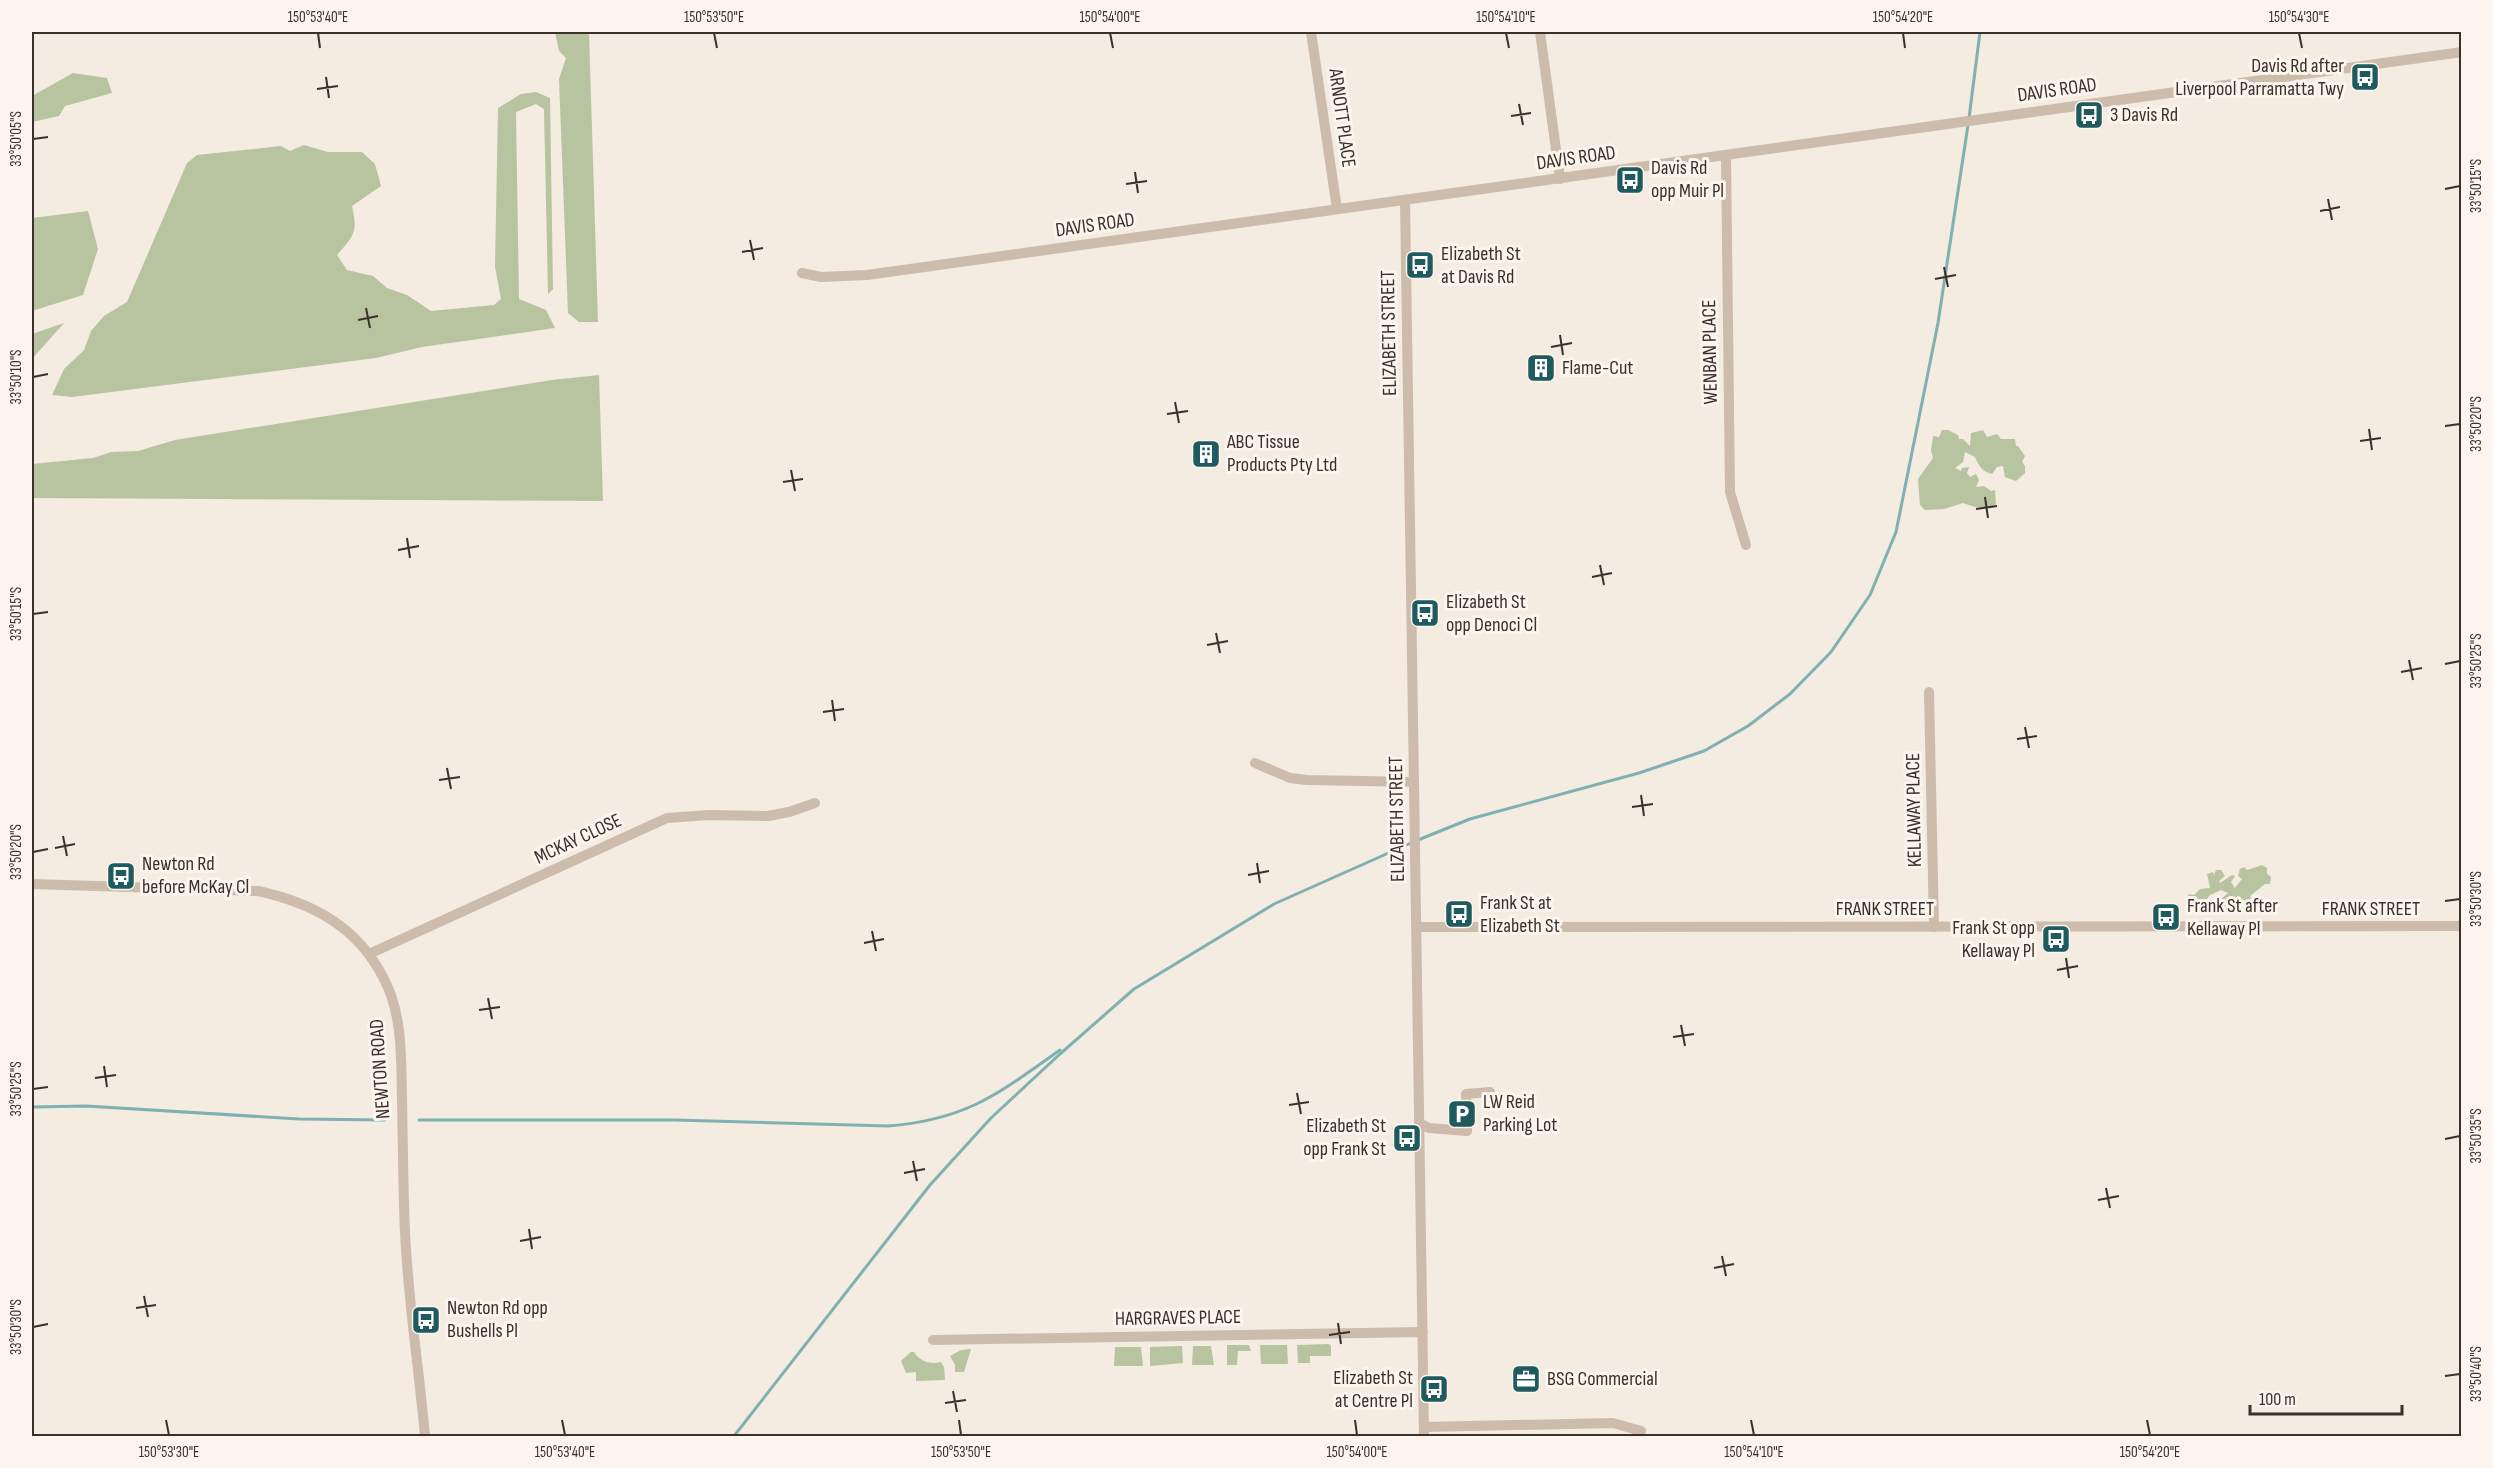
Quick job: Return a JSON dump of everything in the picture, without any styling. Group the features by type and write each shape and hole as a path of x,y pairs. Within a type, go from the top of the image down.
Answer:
{"street":[{"name":"ARNOTT PLACE","path":"1311,32 1337,209"},
{"path":"1540,32 1560,179"},
{"name":"DAVIS ROAD","path":"802,273 821,277 867,275 2462,52"},
{"name":"WENBAN PLACE","path":"1726,156 1730,492 1746,545"},
{"name":"ELIZABETH STREET","path":"1405,200 1424,1432"},
{"name":"KELLAWAY PLACE","path":"1929,692 1934,927"},
{"path":"1255,763 1290,778 1414,782"},
{"name":"MCKAY CLOSE","path":"369,954 667,818 709,814 768,816 789,812 814,803"},
{"name":"NEWTON ROAD","path":"32,885 258,891 290,898 320,911 350,933 369,954 385,980 396,1014 405,1234 425,1437"},
{"name":"FRANK STREET","path":"1417,927 2462,926"},
{"path":"1419,1123 1428,1128 1467,1131 1467,1094 1491,1092"},
{"name":"HARGRAVES PLACE","path":"933,1340 1423,1332"},
{"path":"1424,1432 1613,1423 1641,1431"}],"green space":[{"path":"555,32 589,32 598,322 579,322 568,313 559,79 566,58 559,51"},
{"path":"73,73 107,78 112,93 65,106 59,116 32,122 32,96"},
{"path":"536,92 550,98 553,289 548,294 544,109 536,104 516,112 519,299 546,310 555,328 422,347 376,358 72,397 52,395 64,369 84,350 91,331 104,316 127,302 187,163 197,155 281,146 290,151 304,145 328,152 362,152 375,164 381,186 352,206 355,222 353,233 337,255 347,270 373,276 387,288 407,295 431,311 494,305 501,299 495,267 498,108 521,94"},
{"path":"88,211 98,249 83,295 32,311 32,218"},
{"path":"64,323 32,359 32,334"},
{"path":"599,375 603,501 32,498 32,464 93,458 111,452 138,451 175,440 552,380"},
{"path":"1942,430 1958,435 1959,439 1963,439 1970,446 1971,433 1983,430 1987,437 1997,434 2001,439 2015,439 2016,446 2025,456 2022,462 2025,466 2025,473 2016,481 2005,477 2003,466 1997,467 1992,474 1986,472 1975,457 1965,452 1963,462 1955,468 1961,471 1962,468 1969,467 1967,473 1970,477 1976,474 1979,480 1976,487 1984,486 1991,491 1995,490 1996,504 1992,508 1975,507 1963,503 1944,509 1925,510 1920,505 1918,479 1933,458 1931,450 1933,436 1939,437"},
{"path":"2262,865 2267,868 2267,874 2271,877 2270,884 2265,884 2250,896 2252,901 2225,908 2221,899 2228,893 2221,890 2207,899 2187,906 2185,901 2189,894 2194,895 2200,889 2210,888 2207,874 2213,872 2214,875 2216,870 2221,870 2225,876 2219,881 2220,883 2232,875 2235,876 2231,882 2235,888 2242,879 2238,876 2240,869 2244,867 2247,870"},
{"path":"1329,1344 1331,1356 1310,1356 1310,1363 1298,1363 1297,1345"},
{"path":"1227,1345 1249,1345 1251,1351 1238,1351 1237,1365 1227,1365"},
{"path":"1260,1345 1287,1345 1288,1364 1261,1364"},
{"path":"1182,1346 1183,1363 1150,1366 1150,1347"},
{"path":"1193,1346 1211,1346 1214,1365 1192,1365"},
{"path":"1115,1347 1141,1347 1143,1366 1114,1366"},
{"path":"971,1349 964,1372 955,1372 955,1365 950,1356 961,1350"},
{"path":"911,1352 925,1362 941,1362 944,1367 945,1380 916,1381 916,1372 906,1373 901,1361"}],"waterway":[{"path":"1969,118 1980,32"},
{"path":"1418,840 1470,819 1639,773 1704,751 1748,726 1790,694 1831,652 1870,595 1896,532 1938,323 1968,125"},
{"path":"734,1436 930,1185 991,1118 1134,989 1274,904 1411,843"},
{"path":"419,1120 675,1120 888,1126 915,1123 960,1111 999,1092 1060,1050"},
{"path":"32,1107 86,1106 299,1119 385,1120"}],"place":[{"name":"Davis Rd after Liverpool Parramatta Twy","path":"2365,77"},
{"name":"3 Davis Rd","path":"2089,115"},
{"name":"Davis Rd opp Muir Pl","path":"1630,180"},
{"name":"Elizabeth St at Davis Rd","path":"1420,265"},
{"name":"Flame-Cut","path":"1541,368"},
{"name":"ABC Tissue Products Pty Ltd","path":"1206,454"},
{"name":"Elizabeth St opp Denoci Cl","path":"1425,613"},
{"name":"Newton Rd before McKay Cl","path":"121,876"},
{"name":"Frank St at Elizabeth St","path":"1459,914"},
{"name":"Frank St after Kellaway Pl","path":"2166,917"},
{"name":"Frank St opp Kellaway Pl","path":"2056,939"},
{"name":"LW Reid Parking Lot","path":"1462,1114"},
{"name":"Elizabeth St opp Frank St","path":"1407,1138"},
{"name":"Newton Rd opp Bushells Pl","path":"426,1320"},
{"name":"BSG Commercial","path":"1526,1379"},
{"name":"Elizabeth St at Centre Pl","path":"1434,1389"}]}
